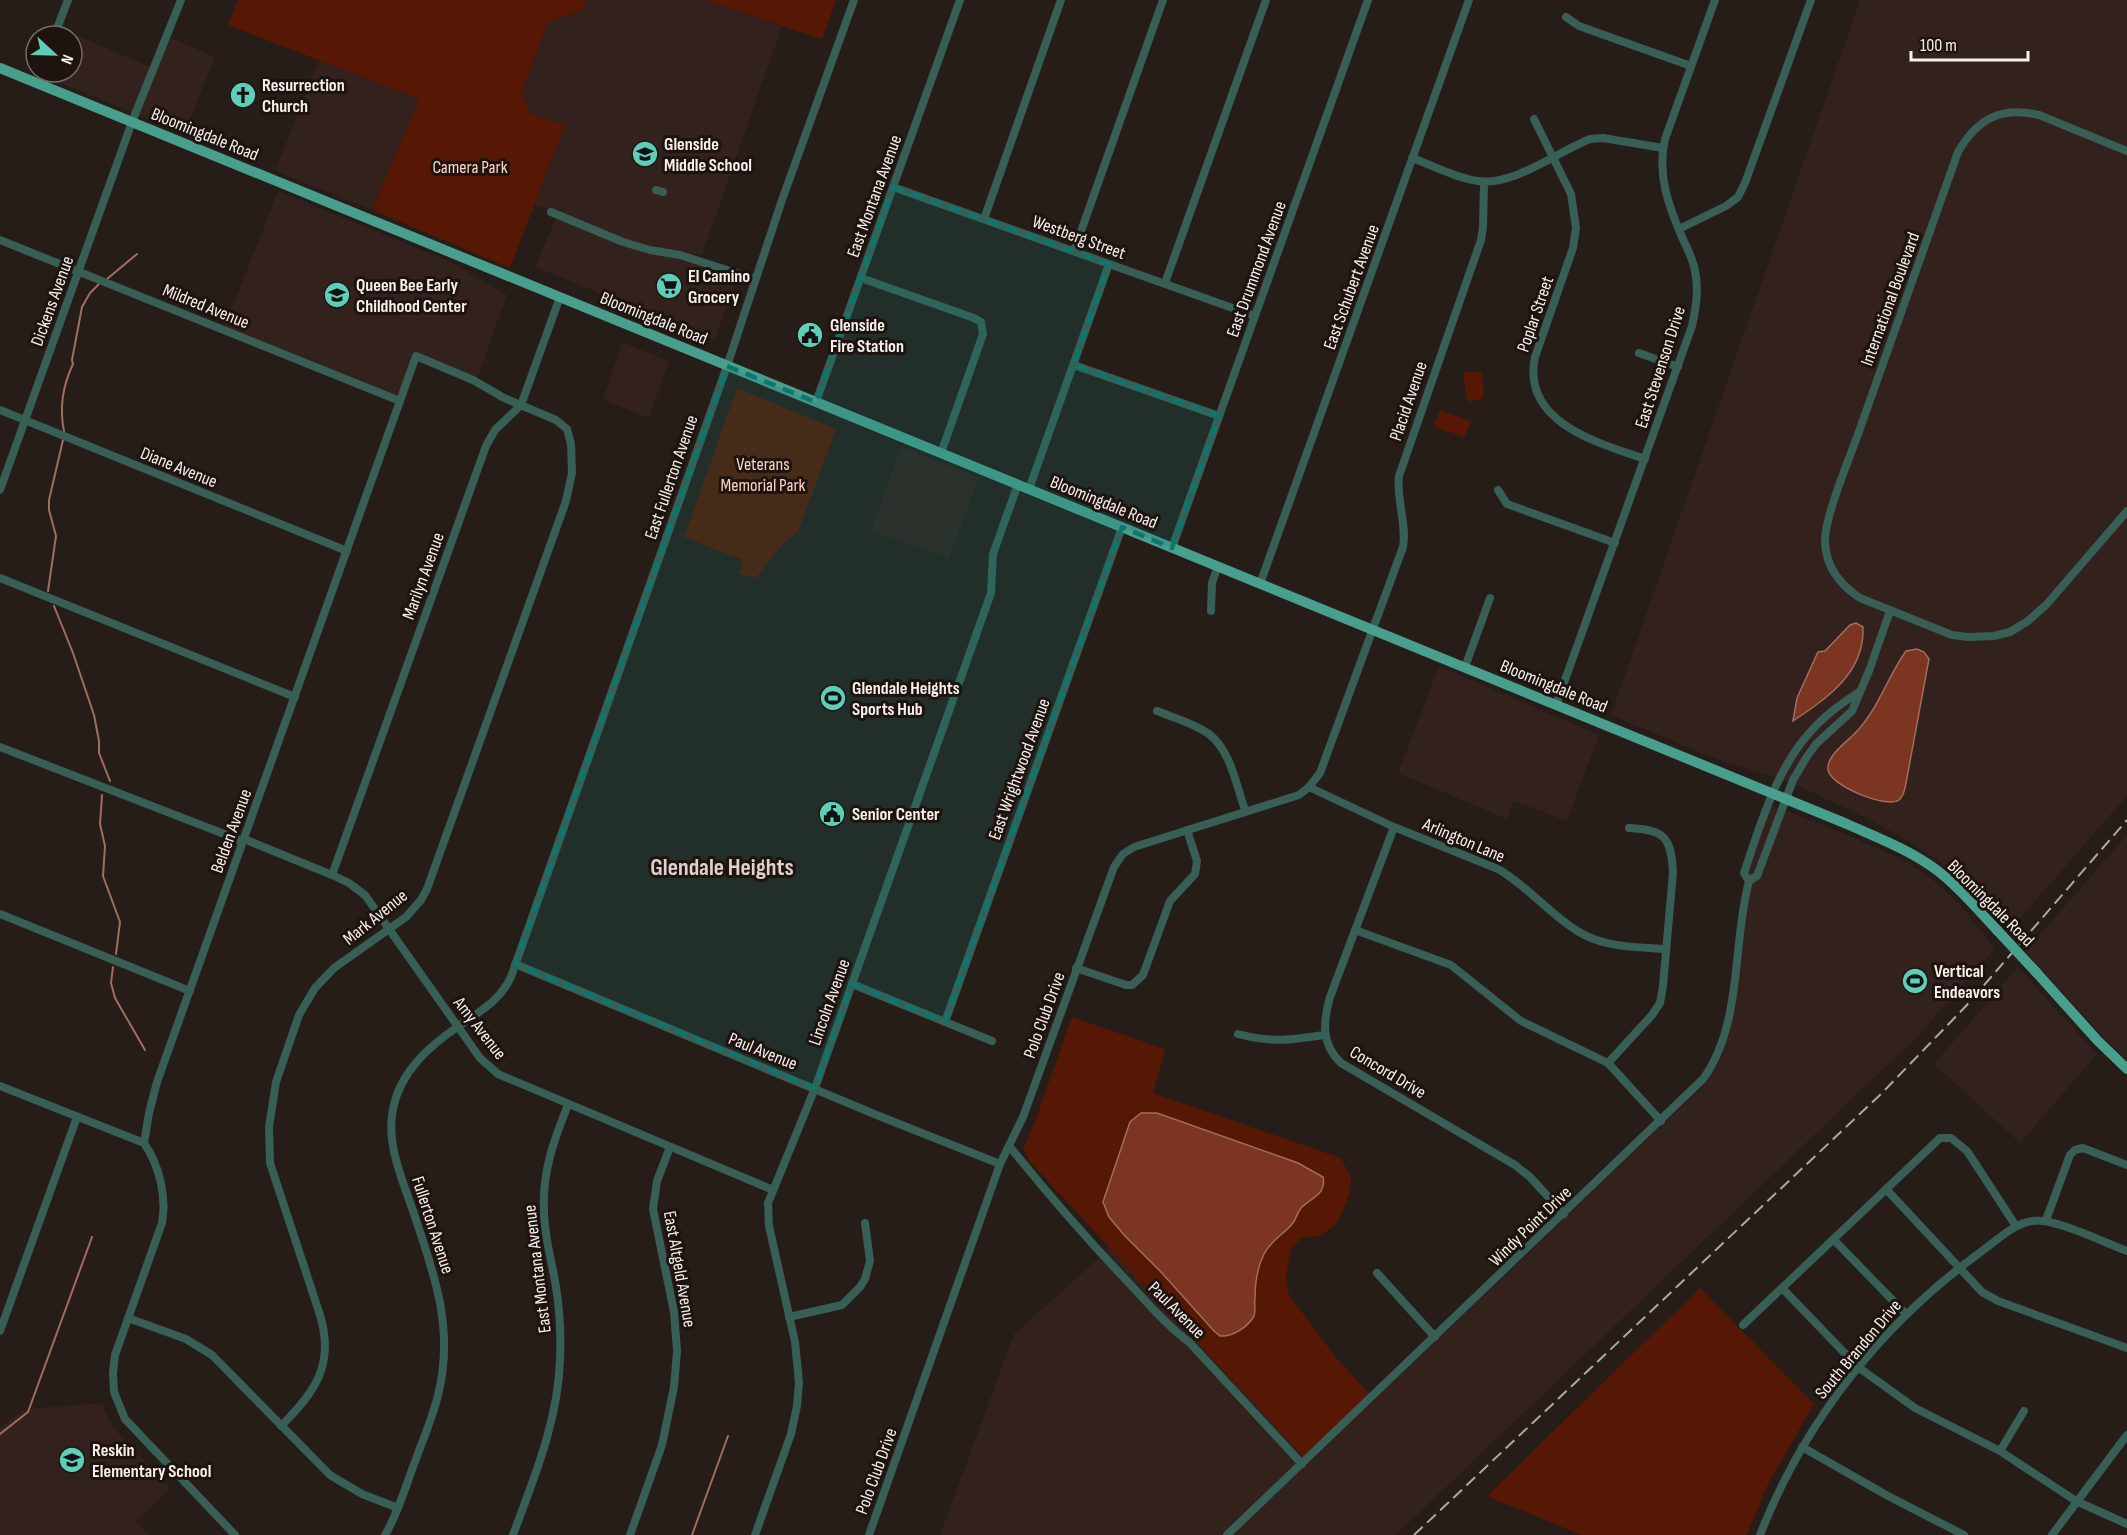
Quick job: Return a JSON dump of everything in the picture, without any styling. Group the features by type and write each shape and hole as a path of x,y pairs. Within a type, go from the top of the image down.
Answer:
{"main road":[{"name":"Bloomingdale Road","path":"0,68 24,74"},
{"name":"Bloomingdale Road","path":"52,84 132,122 1885,840 1920,859 1964,894 2098,1041 2127,1069"}],"street":[{"path":"59,24 68,0"},
{"name":"Dickens Avenue","path":"0,490 132,122 181,0"},
{"name":"East Fullerton Avenue","path":"515,964 854,0"},
{"name":"East Montana Avenue","path":"816,402 960,0"},
{"path":"984,219 1061,0"},
{"path":"1074,251 1163,0"},
{"path":"1165,284 1266,0"},
{"name":"East Drummond Avenue","path":"1172,548 1368,0"},
{"name":"East Schubert Avenue","path":"1260,584 1469,0"},
{"name":"East Stevenson Drive","path":"1556,705 1678,367 1698,301 1695,271 1665,192 1662,171 1663,148 1715,0"},
{"path":"1679,229 1726,206 1738,197 1746,183 1811,0"},
{"path":"1566,17 1579,26 1691,66"},
{"name":"International Boulevard","path":"2127,151 2039,116 2015,112 1996,115 1979,125 1967,137 1958,152 1829,517 1825,536 1829,563 1838,580 1847,590 1890,611 1952,635 1968,638 1985,637 2010,632 2028,621 2047,604 2127,511"},
{"name":"Poplar Street","path":"1534,119 1571,194 1576,228 1573,248 1535,357 1533,372 1535,390 1555,415 1580,435 1645,459"},
{"path":"1413,158 1484,182 1514,176 1576,144 1596,138 1663,148"},
{"name":"Placid Avenue","path":"1372,630 1405,537 1399,501 1399,476 1480,240 1483,228 1484,182"},
{"name":"Westberg Street","path":"893,187 1255,316"},
{"path":"551,212 623,242 680,255 755,279"},
{"name":"Mildred Avenue","path":"0,240 400,401"},
{"path":"1029,489 1109,264"},
{"path":"861,278 981,322 982,334 941,453"},
{"name":"Marilyn Avenue","path":"332,875 486,446 495,430 521,405 560,297"},
{"path":"1640,352 1678,367"},
{"name":"Belden Avenue","path":"144,1143 153,1095 416,356 473,380 521,405"},
{"path":"1074,365 1219,416"},
{"name":"Mark Avenue","path":"281,1426 306,1401 317,1383 323,1365 325,1337 320,1315 270,1163 269,1126 276,1082 299,1015 315,988 334,968 411,911 426,889 570,488 572,460 567,429 556,420 521,405"},
{"name":"Diane Avenue","path":"0,410 347,551"},
{"name":"Lincoln Avenue","path":"755,1535 791,1434 797,1406 799,1365 767,1209 815,1088 991,592 993,554 1018,484"},
{"path":"1498,490 1507,504 1615,543"},
{"name":"East Wrightwood Avenue","path":"945,1022 1122,527"},
{"path":"1211,611 1212,583 1218,566"},
{"path":"0,578 295,697"},
{"path":"1465,668 1490,598"},
{"name":"Windy Point Drive","path":"1227,1535 1703,1079 1717,1058 1722,1044 1734,977 1742,908 1749,881 1757,876 1786,799 1806,758 1816,744 1852,711 1890,611"},
{"path":"1309,787 1320,773 1372,630"},
{"name":"Windy Point Drive","path":"1749,881 1744,873 1786,766 1812,729 1830,711 1859,692"},
{"path":"1157,711 1199,728 1217,741 1225,752 1245,810"},
{"name":"Amy Avenue","path":"0,747 349,883 365,895 480,1058 498,1074 773,1190"},
{"name":"Polo Club Drive","path":"869,1535 1000,1164 1023,1117 1114,867 1123,854 1134,847 1245,810 1299,795 1309,787"},
{"name":"Arlington Lane","path":"1309,787 1394,827 1506,873 1572,927 1592,939 1617,945 1666,950"},
{"path":"1238,1034 1260,1040 1290,1040 1324,1035 1325,1017 1330,997 1394,827"},
{"path":"1608,1063 1657,1010 1663,986 1673,872 1669,844 1662,835 1652,829 1629,828"},
{"path":"1076,968 1126,985 1132,985 1143,975 1170,902 1195,874 1197,861 1187,831"},
{"path":"1750,855 1762,861"},
{"path":"0,914 190,991"},
{"path":"1355,930 1451,965 1521,1021 1608,1063 1660,1121"},
{"name":"Fullerton Avenue","path":"385,1535 398,1508 439,1391 444,1358 441,1301 394,1151 392,1111 409,1071 429,1049 486,1009 500,995 508,984 515,964"},
{"name":"Paul Avenue","path":"515,964 1000,1164"},
{"path":"852,984 992,1041"},
{"name":"Concord Drive","path":"1324,1035 1333,1056 1341,1063 1515,1165 1530,1177 1564,1214"},
{"path":"0,1086 144,1143 151,1153 163,1192 165,1209 115,1355 112,1373 114,1392 125,1419 138,1435 235,1535"},
{"name":"East Montana Avenue","path":"513,1535 546,1441 558,1390 560,1320 545,1227 544,1193 553,1142 568,1105"},
{"path":"0,1331 77,1117"},
{"path":"1743,1325 1940,1138 1951,1138 1967,1151 2016,1226"},
{"name":"East Altgeld Avenue","path":"630,1535 662,1445 674,1387 677,1351 674,1311 653,1209 657,1180 670,1147"},
{"name":"Paul Avenue","path":"1010,1147 1115,1268 1175,1332 1189,1342 1302,1464"},
{"path":"2127,1165 2083,1149 2075,1150 2070,1155 2046,1220 2127,1251"},
{"path":"1886,1189 1982,1292 1998,1301 2127,1348"},
{"name":"South Brandon Drive","path":"1760,1535 1779,1491 1802,1447 1828,1405 1905,1313 2016,1226 2031,1221 2046,1220"},
{"path":"789,1317 842,1305 860,1287 870,1261 865,1223"},
{"path":"1834,1240 1905,1313"},
{"path":"1377,1273 1435,1337"},
{"path":"1782,1288 1858,1367 1915,1408 2000,1451 2076,1501 2127,1524"},
{"path":"128,1318 186,1339 212,1355 330,1475 362,1494 398,1508"},
{"path":"2000,1451 2024,1412"},
{"path":"2052,1535 2127,1435"},
{"path":"1802,1447 1888,1496 1964,1535"}],"highlighted area":[{"path":"893,187 1109,264 1074,365 1219,416 1172,548 1122,527 945,1022 852,984 815,1088 515,964 727,366 816,402"}],"shaded area":[{"name":"Glenside Middle School","path":"587,0 705,0 782,26 702,255 665,250 737,277 715,340 535,267 559,211 534,206 565,125 529,113 522,90 548,22 583,10"},
{"path":"1860,0 2127,0 2127,796 2010,930 1967,885 1936,859 1898,835 1785,780 1721,761 1611,715"},
{"path":"166,36 215,57 184,134 64,84 84,84 84,39 153,68"},
{"path":"319,60 419,99 372,210 275,171"},
{"name":"Queen Bee Early Childhood Center","path":"278,191 449,261 507,295 477,379 416,354 399,398 224,328"},
{"path":"622,342 669,361 649,418 603,400"},
{"path":"901,446 979,478 949,558 871,531"},
{"path":"1856,623 1863,627 1862,643 1851,671 1831,693 1793,721 1797,698 1818,652 1825,651 1850,625"},
{"path":"1917,649 1924,652 1929,659 1904,792 1899,800 1893,802 1859,794 1837,782 1831,775 1828,769 1831,758 1865,721 1906,651"},
{"path":"1439,666 1599,735 1567,821 1514,801 1507,819 1398,773"},
{"path":"1766,803 1848,835 1905,861 1931,878 1957,901 1995,949 1918,1036 1396,1535 940,1535 1014,1334 1110,1248 1303,1455 1311,1460 1703,1086 1720,1060 1728,1037 1748,883 1740,875"},
{"path":"2127,835 2127,1059 2108,1042 2025,952"},
{"path":"2018,967 2097,1054 2020,1143 1934,1064"},
{"path":"1141,1113 1157,1113 1298,1163 1323,1177 1323,1188 1320,1192 1301,1208 1293,1222 1264,1254 1255,1286 1254,1316 1243,1328 1234,1333 1220,1336 1214,1331 1109,1217 1103,1202 1130,1122"},
{"name":"Reskin Elementary School","path":"102,1403 118,1433 170,1488 136,1521 149,1535 0,1535 0,1427 26,1409"}],"green space":[{"name":"Camera Park","path":"238,0 587,0 583,10 548,22 522,90 529,113 565,125 510,268 372,210 419,99 228,25"},
{"path":"705,0 836,0 822,39"},
{"path":"1463,372 1482,372 1484,393 1481,399 1469,402"},
{"name":"Veterans Memorial Park","path":"737,388 836,429 798,532 780,547 756,578 739,574 743,560 684,537"},
{"path":"1440,410 1471,421 1465,437 1434,427"},
{"path":"1072,1017 1165,1049 1153,1093 1341,1158 1351,1177 1349,1195 1335,1225 1321,1235 1301,1238 1291,1248 1286,1276 1289,1295 1334,1355 1372,1397 1303,1456 1029,1161 1023,1148 1033,1127"},
{"path":"1700,1288 1814,1404 1768,1484 1747,1535 1581,1535 1487,1496"}],"waterway":[{"path":"107,279 137,254"},
{"path":"64,431 63,396 73,364 82,307 90,293 99,284"},
{"path":"48,591 56,536 49,510 49,500 63,440"},
{"path":"54,606 94,715 99,753 110,781"},
{"path":"102,795 100,824 105,846 103,876 120,922 116,954"},
{"path":"113,967 111,983 115,998 145,1050"},
{"path":"0,1434 28,1412 92,1237"},
{"path":"692,1535 728,1436"}],"railway":[{"path":"1414,1535 1882,1093 1966,1006 2127,820"}],"place":[{"name":"Resurrection Church","path":"243,95"},
{"name":"Glenside Middle School","path":"645,154"},
{"name":"El Camino Grocery","path":"669,286"},
{"name":"Queen Bee Early Childhood Center","path":"337,295"},
{"name":"Glenside Fire Station","path":"810,335"},
{"name":"Glendale Heights Sports Hub","path":"833,698"},
{"name":"Senior Center","path":"832,814"},
{"name":"Vertical Endeavors","path":"1915,981"},
{"name":"Reskin Elementary School","path":"72,1460"}],"district":[{"name":"Glendale Heights","path":"722,867"}]}
